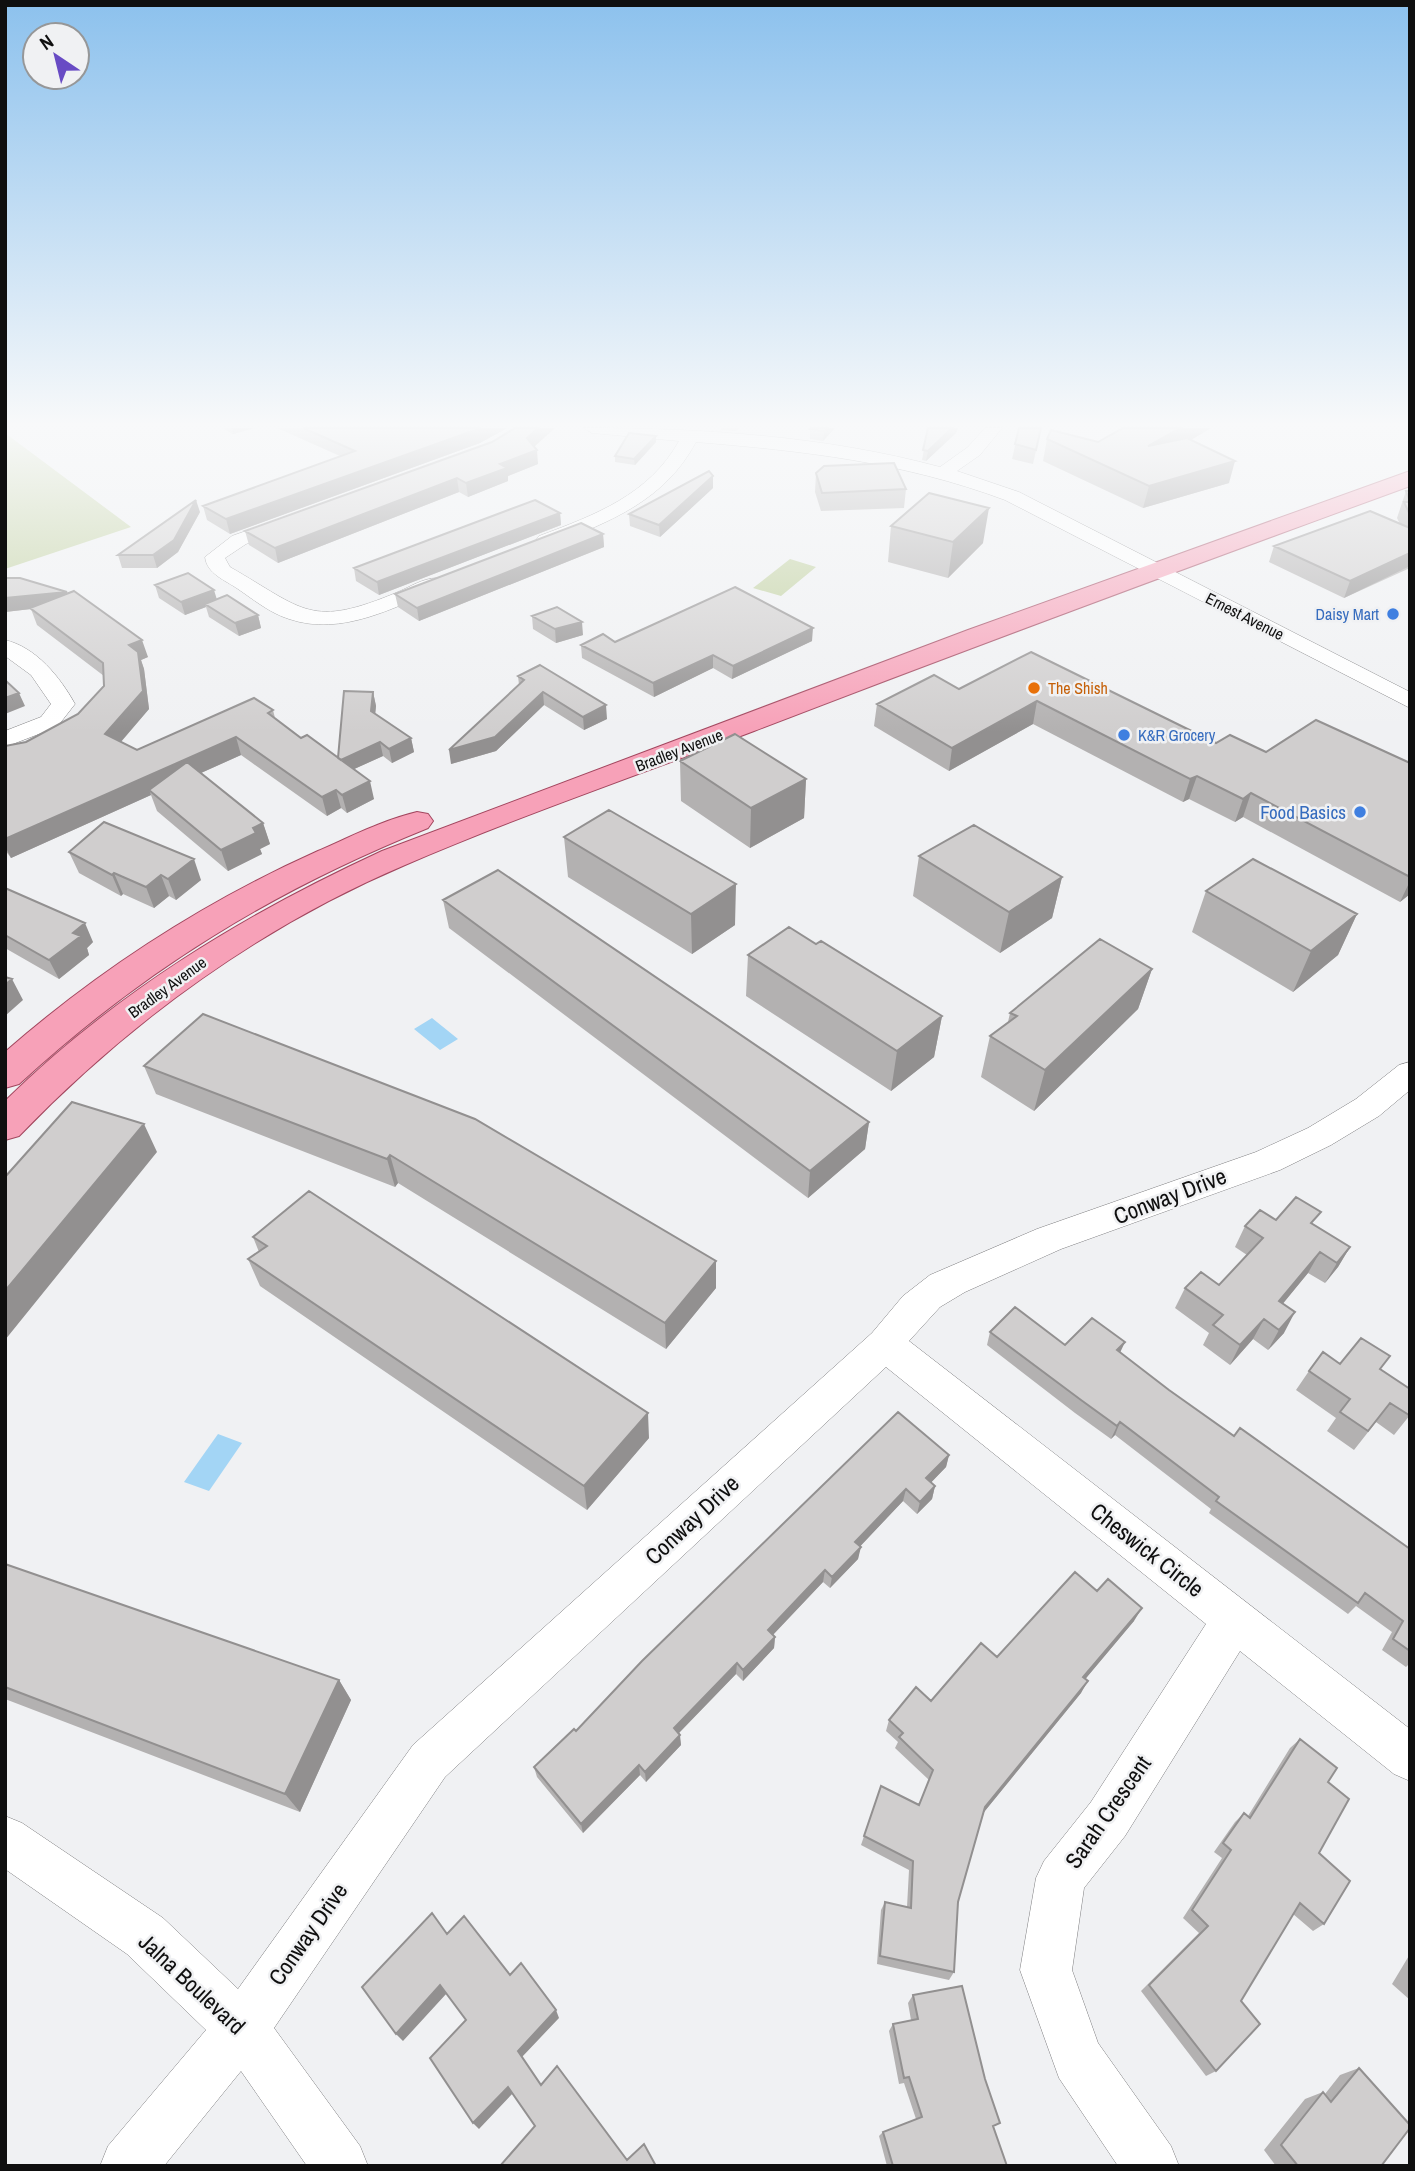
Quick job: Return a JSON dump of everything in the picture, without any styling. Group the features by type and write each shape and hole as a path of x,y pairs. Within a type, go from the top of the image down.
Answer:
{"main road":[{"name":"Bradley Avenue","path":"5,1125 75,1059 170,983 270,918 328,887 393,858 1239,529"},
{"name":"Bradley Avenue","path":"5,1074 53,1029 119,979 222,911 357,844 1256,529"}],"street":[{"path":"269,529 223,547 215,557 216,565 295,615 324,620 352,616 453,577"},
{"path":"528,547 574,529"},
{"name":"Ernest Avenue","path":"1076,529 1410,701"},
{"path":"5,646 29,660 52,681 63,704 49,722 5,740"},
{"name":"Conway Drive","path":"128,2166 242,2028 429,1761 885,1343 928,1296 1031,1246 1262,1161 1344,1125 1384,1098 1410,1073"},
{"name":"Cheswick Circle","path":"885,1343 1410,1758"},
{"name":"Sarah Crescent","path":"1151,2166 1078,2059 1046,1970 1061,1878 1108,1819 1235,1619"},
{"name":"Jalna Boulevard","path":"5,1840 145,1936 242,2028 340,2166"}],"green space":[{"path":"5,529 124,529 5,569"},
{"path":"790,559 816,567 781,596 753,588"}],"water":[{"path":"432,1018 458,1039 440,1050 414,1029"},
{"path":"218,1434 242,1443 209,1491 184,1482"}],"building":[{"path":"154,529 180,529 174,540 153,555 118,555"},
{"path":"250,529 324,529 275,548 245,531"},
{"path":"457,529 517,529 377,582 354,568"},
{"path":"564,529 594,529 603,534 417,608 395,594"},
{"path":"904,529 966,529 953,542"},
{"path":"1320,529 1410,529 1410,553 1350,581 1274,546"},
{"path":"188,573 214,590 181,602 155,585"},
{"path":"5,578 20,578 67,592 5,598"},
{"path":"735,587 813,628 733,666 713,655 653,683 581,645 603,634 615,642"},
{"path":"74,591 142,640 129,645 138,652 143,691 105,734 137,750 254,698 273,710 268,713 301,738 307,735 370,781 342,795 336,790 322,797 236,737 5,839 5,746 26,742 78,714 104,686 103,663 30,608"},
{"path":"227,595 258,615 235,623 205,604"},
{"path":"557,607 582,622 555,629 532,616"},
{"path":"1031,652 1216,743 1230,735 1266,752 1316,720 1410,763 1410,877 1251,793 1243,799 1197,776 1190,779 1037,701 952,748 877,704 934,675 959,689"},
{"path":"540,665 606,705 583,717 543,692 495,737 449,750 524,680 518,676"},
{"path":"5,680 19,693 5,698"},
{"path":"344,691 373,692 371,711 411,738 389,749 380,742 341,760 338,758"},
{"path":"735,734 806,779 751,808 680,761"},
{"path":"187,762 263,823 253,828 256,833 221,850 149,790"},
{"path":"609,810 736,884 691,914 564,837"},
{"path":"104,822 194,859 168,879 161,875 146,887 114,873 112,875 69,852"},
{"path":"974,825 1062,877 1009,912 919,856"},
{"path":"1253,859 1357,914 1311,951 1206,891"},
{"path":"498,870 869,1122 810,1171 443,900"},
{"path":"5,888 85,923 73,933 81,936 49,960 5,935"},
{"path":"789,927 816,944 821,941 942,1016 897,1051 748,955"},
{"path":"1100,939 1152,969 1045,1070 990,1036 1017,1016 1010,1013"},
{"path":"203,1014 475,1119 716,1261 665,1323 390,1155 387,1159 144,1066"},
{"path":"72,1102 144,1124 5,1291 5,1177"},
{"path":"309,1191 648,1413 584,1486 248,1259 267,1246 253,1237"},
{"path":"1296,1197 1321,1212 1311,1223 1350,1247 1337,1263 1320,1252 1279,1301 1295,1312 1279,1330 1264,1319 1240,1345 1213,1325 1223,1315 1185,1288 1201,1272 1219,1285 1263,1238 1245,1226 1260,1210 1276,1220"},
{"path":"1015,1307 1065,1345 1092,1318 1125,1342 1117,1350 1169,1390 1234,1436 1240,1428 1410,1549 1410,1651 1393,1639 1403,1621 1365,1593 1358,1603 1216,1501 1219,1497 1120,1422 1117,1426 990,1332"},
{"path":"1361,1338 1390,1356 1380,1369 1410,1389 1409,1415 1390,1403 1368,1431 1340,1412 1350,1399 1309,1371 1323,1352 1340,1364"},
{"path":"898,1412 949,1455 926,1478 935,1486 920,1502 906,1489 855,1542 861,1547 832,1577 825,1570 768,1630 775,1637 743,1670 737,1663 674,1728 680,1735 645,1772 639,1765 581,1824 534,1767 574,1729 576,1731 642,1661"},
{"path":"5,1564 339,1680 285,1794 5,1687"},
{"path":"1075,1572 1097,1591 1108,1579 1142,1608 1083,1677 1088,1681 985,1807 958,1902 954,1972 880,1956 885,1902 911,1908 913,1861 864,1836 881,1786 919,1805 933,1770 899,1737 903,1733 889,1720 916,1687 931,1701 981,1643 997,1657"},
{"path":"1300,1739 1337,1768 1328,1782 1349,1799 1319,1853 1350,1881 1324,1924 1300,1903 1241,2001 1260,2024 1216,2071 1149,1985 1208,1926 1192,1910 1231,1850 1223,1843 1244,1813 1250,1818"},
{"path":"432,1913 447,1934 464,1916 510,1975 521,1963 556,2010 518,2051 541,2085 557,2066 627,2160 644,2144 656,2166 500,2166 535,2126 508,2087 473,2123 430,2058 466,2020 440,1985 396,2034 362,1987"},
{"path":"962,1986 985,2079 1000,2123 993,2126 1007,2166 893,2166 883,2132 922,2117 909,2077 904,2078 893,2024 918,2019 913,1995"},
{"path":"1359,2068 1410,2128 1383,2166 1298,2166 1281,2145 1323,2092 1331,2102"}],"place":[{"name":"Daisy Mart","path":"1393,614"},
{"name":"The Shish","path":"1034,688"},
{"name":"K&R Grocery","path":"1124,735"},
{"name":"Food Basics","path":"1360,812"}]}
